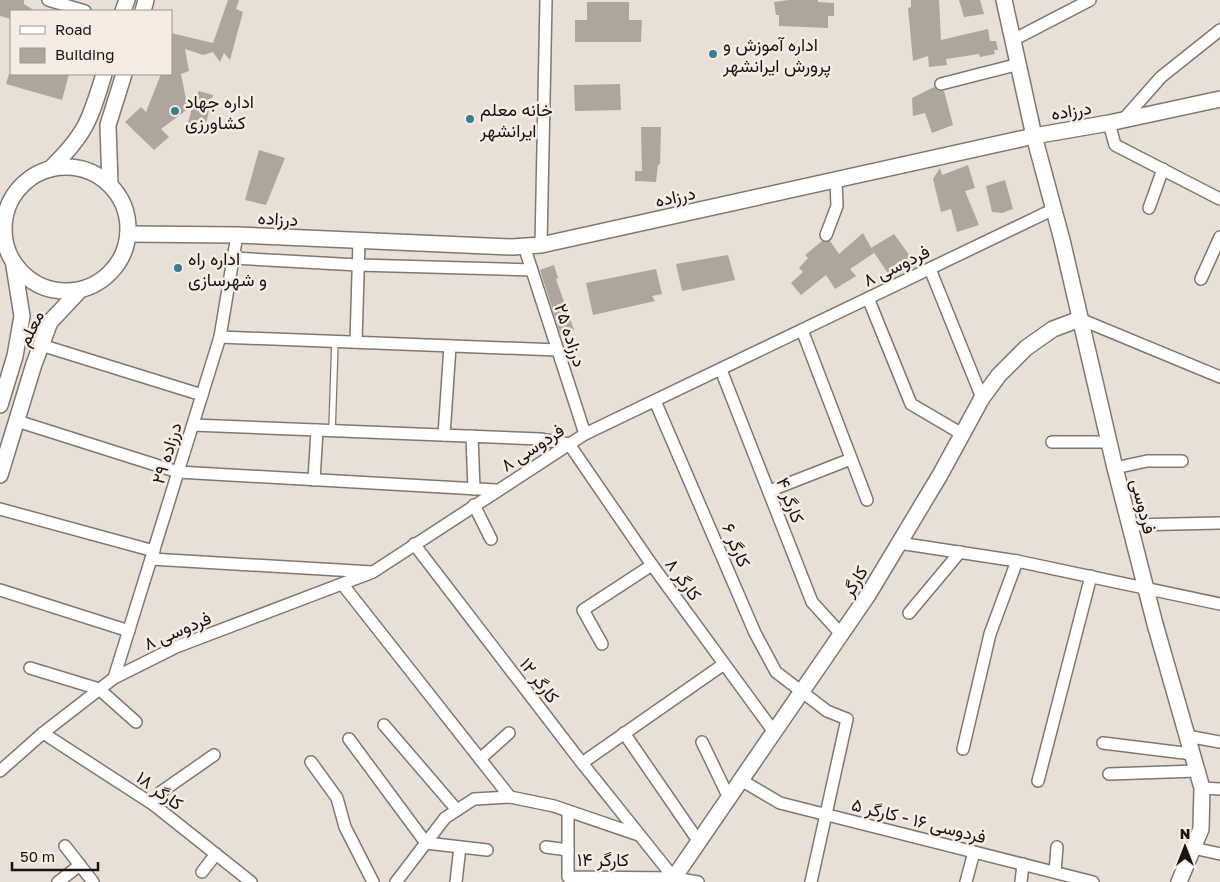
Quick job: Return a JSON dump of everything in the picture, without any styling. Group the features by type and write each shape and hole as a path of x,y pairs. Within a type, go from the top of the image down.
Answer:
{"main road":[{"name":"فردوسی","path":"1004,0 1034,136 1054,209 1115,468 1202,788 1201,829 1179,882"},
{"path":"50,169 75,144 89,121 104,75"},
{"path":"110,185 108,124 124,75"},
{"name":"درزاده","path":"128,234 237,235 512,248 541,245 1034,136 1116,122 1220,99"},
{"path":"66,167 82,169 98,176 110,185 125,208 128,234 125,250 118,264 101,280 80,290 61,292 43,288 27,279 14,266 4,243 1,228 5,212 12,197 22,184 35,175 50,169 66,167"},
{"name":"معلم","path":"0,405 15,356 22,316 14,266"},
{"name":"معلم","path":"0,475 3,455 17,421 50,322 80,290"},
{"name":"کارگر","path":"672,880 841,634 899,543 982,398 1000,375 1026,348 1053,329 1080,319"}],"street":[{"path":"48,0 82,10"},
{"path":"541,245 546,0"},
{"path":"1014,40 1090,0"},
{"path":"1220,30 1162,77 1116,122 1115,145 1220,199"},
{"path":"941,84 1019,64"},
{"path":"1149,208 1163,169"},
{"path":"826,235 837,206 836,180"},
{"name":"فردوسی ۸","path":"0,771 43,733 114,678 176,647 373,572 496,490 585,434 1054,209"},
{"name":"درزاده ۲۹","path":"114,678 220,337 237,235"},
{"path":"1201,279 1220,237"},
{"path":"356,342 359,241"},
{"name":"درزاده ۲۵","path":"524,246 585,434"},
{"path":"233,258 358,265 532,270"},
{"path":"930,269 982,398"},
{"path":"868,298 911,404 962,434"},
{"path":"1080,319 1220,377"},
{"path":"802,330 867,500"},
{"path":"220,337 557,350"},
{"path":"41,345 202,395"},
{"path":"444,435 450,346"},
{"name":"کارگر ۴","path":"720,370 812,602 841,634"},
{"name":"کارگر ۶","path":"655,401 755,633 776,672 827,711 847,719 824,814"},
{"path":"17,421 178,472 496,490"},
{"path":"193,425 540,439 569,444"},
{"path":"314,480 317,430"},
{"path":"472,436 474,489"},
{"path":"1052,442 1109,442"},
{"name":"کارگر ۸","path":"569,444 652,565 774,732"},
{"path":"768,492 852,459"},
{"path":"1115,468 1148,461 1182,461"},
{"path":"474,505 492,539"},
{"path":"0,509 152,555 373,572"},
{"path":"1130,525 1220,524"},
{"path":"899,543 1016,560 1220,604"},
{"name":"کارگر ۱۲","path":"414,544 672,880"},
{"path":"909,613 960,552"},
{"path":"963,749 990,634 1016,560"},
{"path":"602,644 583,610 652,565"},
{"path":"1038,781 1091,576"},
{"path":"343,585 510,798"},
{"path":"0,590 129,631"},
{"path":"582,763 724,664"},
{"path":"30,668 99,689 136,722"},
{"path":"384,725 457,810"},
{"name":"کارگر ۱۸","path":"43,733 154,805 251,882"},
{"path":"480,759 509,733"},
{"path":"624,733 699,842"},
{"path":"1187,736 1220,742"},
{"path":"349,739 426,843 487,850"},
{"path":"702,742 729,798"},
{"path":"1103,743 1192,754"},
{"path":"154,805 161,792 214,755"},
{"path":"311,762 337,798 345,827 373,882"},
{"path":"1109,774 1197,771"},
{"name":"فردوسی ۱۶ - کارگر ۵","path":"741,780 780,803 1093,882"},
{"path":"1202,788 1220,789"},
{"path":"396,882 445,818 474,799 510,798 568,811 640,836"},
{"name":"کارگر ۱۴","path":"568,811 568,876 672,880"},
{"path":"811,882 824,814"},
{"path":"65,846 93,882"},
{"path":"456,882 460,847"},
{"path":"546,847 568,850"},
{"path":"1055,872 1057,847"},
{"path":"1193,848 1220,854"},
{"path":"966,882 974,852"},
{"path":"202,872 216,854"},
{"path":"1020,882 1023,864"},
{"path":"58,882 80,865"},
{"path":"672,880 698,882"}],"lane":[{"path":"332,430 335,341"}],"building":[{"path":"0,0 24,0 24,4 33,10 10,10 10,19 0,16"},
{"path":"228,0 239,0 236,9 243,12 230,60 224,53 220,62 213,52 203,55 185,49 189,71 181,74 188,109 161,129 169,137 154,150 125,122 141,107 146,112 161,75 172,75 172,33 213,43"},
{"path":"818,0 818,2 834,3 834,16 828,16 828,28 779,26 779,15 776,15 774,2"},
{"path":"911,0 939,0 941,40 988,29 990,41 996,41 998,50 994,50 995,54 980,57 979,54 946,59 947,65 929,67 928,56 913,61 908,8 911,7"},
{"path":"959,0 980,0 984,14 964,17"},
{"path":"587,2 629,2 629,20 642,20 641,42 575,42 575,20 587,20"},
{"path":"9,74 69,75 62,100 6,84"},
{"path":"620,84 621,110 575,111 574,85"},
{"path":"934,87 939,91 944,91 953,125 932,133 925,113 913,116 912,98"},
{"path":"199,91 213,95 204,131 187,127 194,100"},
{"path":"641,127 661,127 660,164 658,165 656,182 635,181 635,171 642,171"},
{"path":"259,150 285,158 266,205 245,200"},
{"path":"968,165 975,188 965,191 979,225 957,232 951,209 941,212 933,179 940,168 942,175"},
{"path":"1005,180 1013,209 1002,213 992,212 986,186"},
{"path":"863,233 874,253 850,269 856,276 835,289 826,275 801,295 791,283 803,272 799,268 808,258 805,255 822,241 830,241 839,254"},
{"path":"894,234 917,266 891,278 871,248"},
{"path":"728,255 735,280 682,291 676,264"},
{"path":"554,265 558,278 556,279 574,330 561,336 540,270"},
{"path":"656,269 662,294 652,296 655,301 593,315 586,283"}],"place":[{"name":"اداره آموزش و پرورش ایرانشهر","path":"713,54"},
{"name":"اداره جهاد کشاورزی","path":"175,111"},
{"name":"خانه معلم ایرانشهر","path":"470,119"},
{"name":"اداره راه و شهرسازی","path":"178,268"}]}
